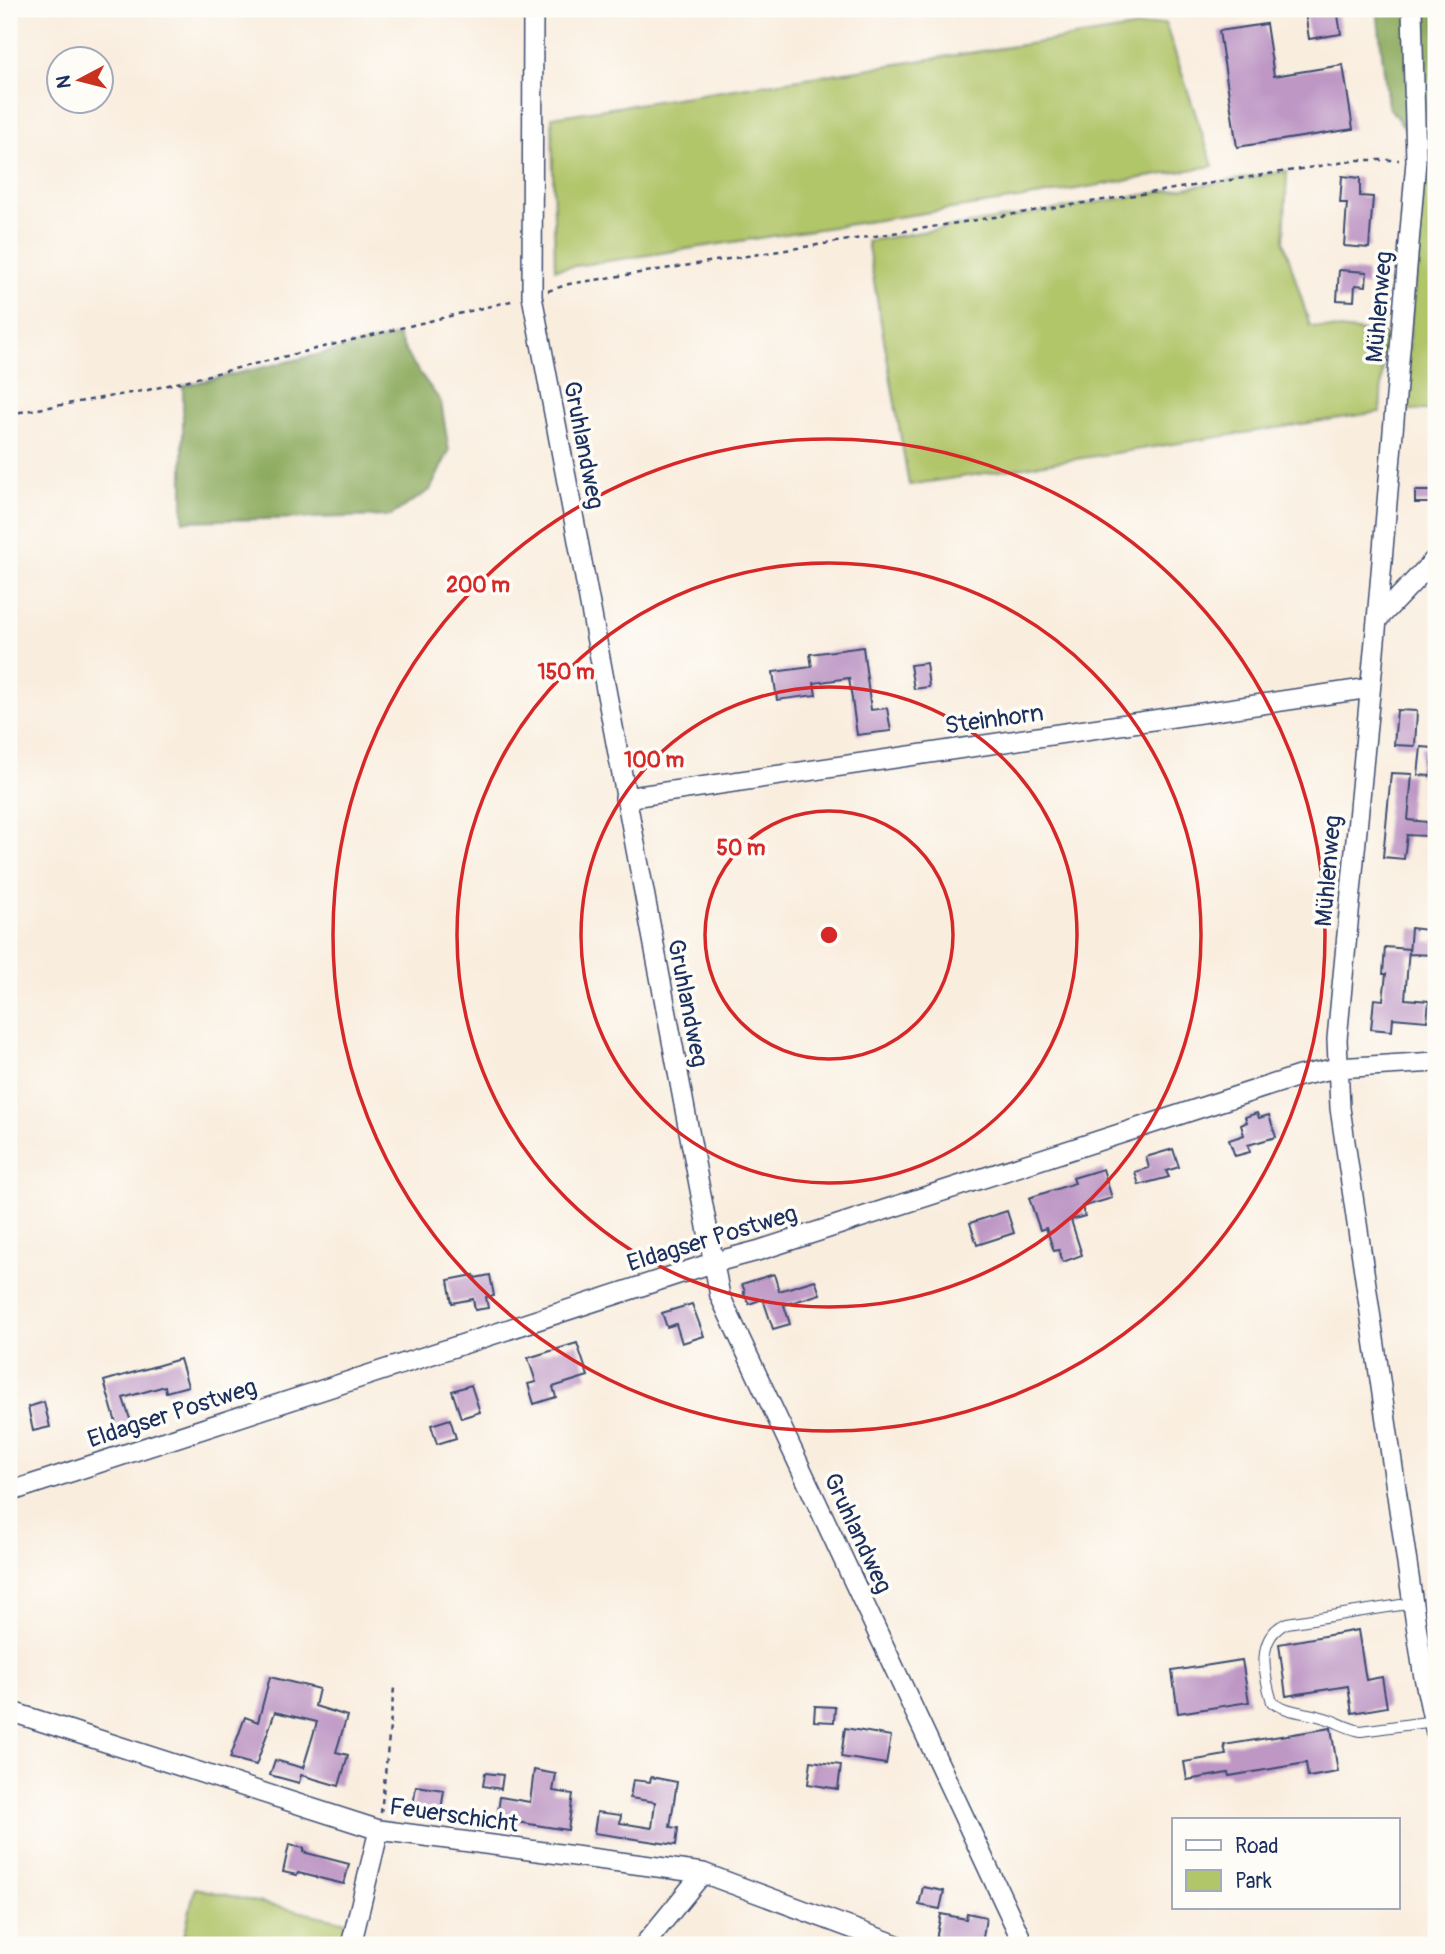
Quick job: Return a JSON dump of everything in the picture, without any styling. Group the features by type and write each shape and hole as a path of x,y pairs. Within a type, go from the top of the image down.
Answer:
{"street":[{"name":"Gruhlandweg","path":"533,9 532,296 720,1296 1024,1945"},
{"name":"Mühlenweg","path":"1412,9 1416,161 1377,620 1337,1039 1337,1068 1342,1122 1423,1672 1435,1727"},
{"path":"1377,620 1436,558"},
{"name":"Steinhorn","path":"625,798 1370,688"},
{"name":"Eldagser Postweg","path":"9,1492 712,1263 757,1251 1299,1076 1337,1068 1436,1062"},
{"name":"Feuerschicht","path":"9,1711 379,1830 703,1873 897,1945"},
{"path":"351,1945 379,1830"},
{"path":"644,1945 703,1873"}],"lane":[{"path":"1413,1602 1287,1623 1276,1628 1268,1638 1264,1654 1268,1686 1272,1702 1281,1708 1322,1717 1351,1729 1362,1731 1435,1727"}],"path":[{"path":"9,414 148,390 532,296 569,284 1358,160 1416,161"},
{"path":"379,1830 394,1688"}],"green space":[{"path":"1377,9 1407,9 1411,136 1388,106"},
{"path":"1421,9 1436,9 1436,147 1427,146"},
{"path":"1165,23 1213,166 1017,199 555,269 552,117"},
{"path":"1427,146 1436,147 1436,410 1403,410"},
{"path":"1287,171 1284,242 1310,326 1385,334 1380,412 909,485 867,241"},
{"path":"398,336 409,358 441,402 449,451 430,490 390,516 183,521 183,386"},
{"path":"195,1888 347,1922 342,1945 182,1945"}],"building":[{"path":"1337,9 1341,34 1309,39 1305,12"},
{"path":"1266,24 1274,76 1343,65 1353,129 1237,147 1219,31"},
{"path":"1342,176 1360,178 1360,196 1373,197 1369,248 1344,246 1347,203 1340,203"},
{"path":"1339,270 1367,272 1366,286 1355,285 1354,301 1337,300"},
{"path":"1415,491 1436,491 1436,503 1415,503"},
{"path":"863,647 871,710 887,708 891,731 857,735 849,678 814,683 816,695 777,700 773,672 812,667 810,654"},
{"path":"926,663 929,687 914,689 910,665"},
{"path":"1397,710 1417,711 1415,746 1394,745"},
{"path":"1421,747 1434,748 1431,776 1418,775"},
{"path":"1391,773 1412,774 1408,820 1427,822 1426,836 1407,835 1404,859 1383,857"},
{"path":"1411,928 1427,930 1426,941 1436,942 1436,955 1409,954"},
{"path":"1385,947 1409,949 1405,999 1429,1001 1427,1021 1393,1018 1392,1031 1371,1029 1374,999 1383,1000"},
{"path":"1257,1113 1259,1118 1269,1115 1276,1137 1248,1145 1250,1152 1235,1156 1229,1140 1244,1135 1241,1125 1247,1122 1245,1117"},
{"path":"1173,1149 1179,1167 1166,1171 1169,1177 1139,1185 1135,1172 1149,1168 1146,1157"},
{"path":"1103,1169 1112,1198 1082,1207 1085,1216 1071,1220 1082,1255 1063,1262 1059,1250 1054,1251 1046,1228 1040,1230 1029,1198 1075,1183 1073,1178"},
{"path":"1007,1211 1014,1233 977,1245 970,1223"},
{"path":"774,1274 779,1291 815,1280 820,1294 784,1305 790,1324 773,1329 763,1299 749,1304 742,1284"},
{"path":"474,1275 475,1278 490,1275 494,1296 486,1297 488,1308 475,1310 473,1299 452,1303 448,1280"},
{"path":"692,1304 704,1336 682,1343 676,1324 667,1327 662,1313"},
{"path":"577,1343 588,1376 553,1387 556,1397 534,1404 528,1384 536,1382 528,1358"},
{"path":"180,1359 188,1386 166,1392 165,1386 123,1398 132,1425 118,1430 104,1381"},
{"path":"471,1385 480,1412 461,1418 452,1391"},
{"path":"44,1402 50,1427 33,1431 28,1407"},
{"path":"450,1419 456,1438 437,1444 431,1425"},
{"path":"1358,1630 1366,1680 1382,1677 1387,1707 1352,1713 1348,1686 1286,1696 1279,1644"},
{"path":"1242,1660 1249,1702 1178,1713 1172,1671"},
{"path":"270,1677 319,1689 315,1706 347,1716 336,1752 348,1755 339,1786 301,1775 299,1783 270,1775 275,1760 303,1768 317,1722 275,1712 256,1765 230,1758 245,1717 258,1722"},
{"path":"815,1706 835,1707 834,1722 814,1721"},
{"path":"845,1728 891,1736 886,1764 841,1757"},
{"path":"1331,1728 1338,1772 1308,1777 1306,1763 1187,1780 1184,1762 1226,1755 1224,1745"},
{"path":"811,1761 841,1765 838,1789 808,1784"},
{"path":"534,1770 556,1774 553,1791 573,1794 568,1830 497,1819 500,1797 530,1802"},
{"path":"485,1773 503,1775 501,1789 483,1786"},
{"path":"651,1777 677,1782 670,1827 678,1828 676,1845 594,1833 597,1812 621,1815 620,1823 652,1828 655,1802 630,1798 633,1780 650,1782"},
{"path":"416,1786 444,1790 441,1811 413,1807"},
{"path":"289,1845 304,1848 303,1852 349,1864 344,1884 283,1872"},
{"path":"923,1887 944,1891 940,1909 919,1905"},
{"path":"967,1913 986,1917 982,1945 961,1945 936,1939 941,1914 966,1919"}]}
